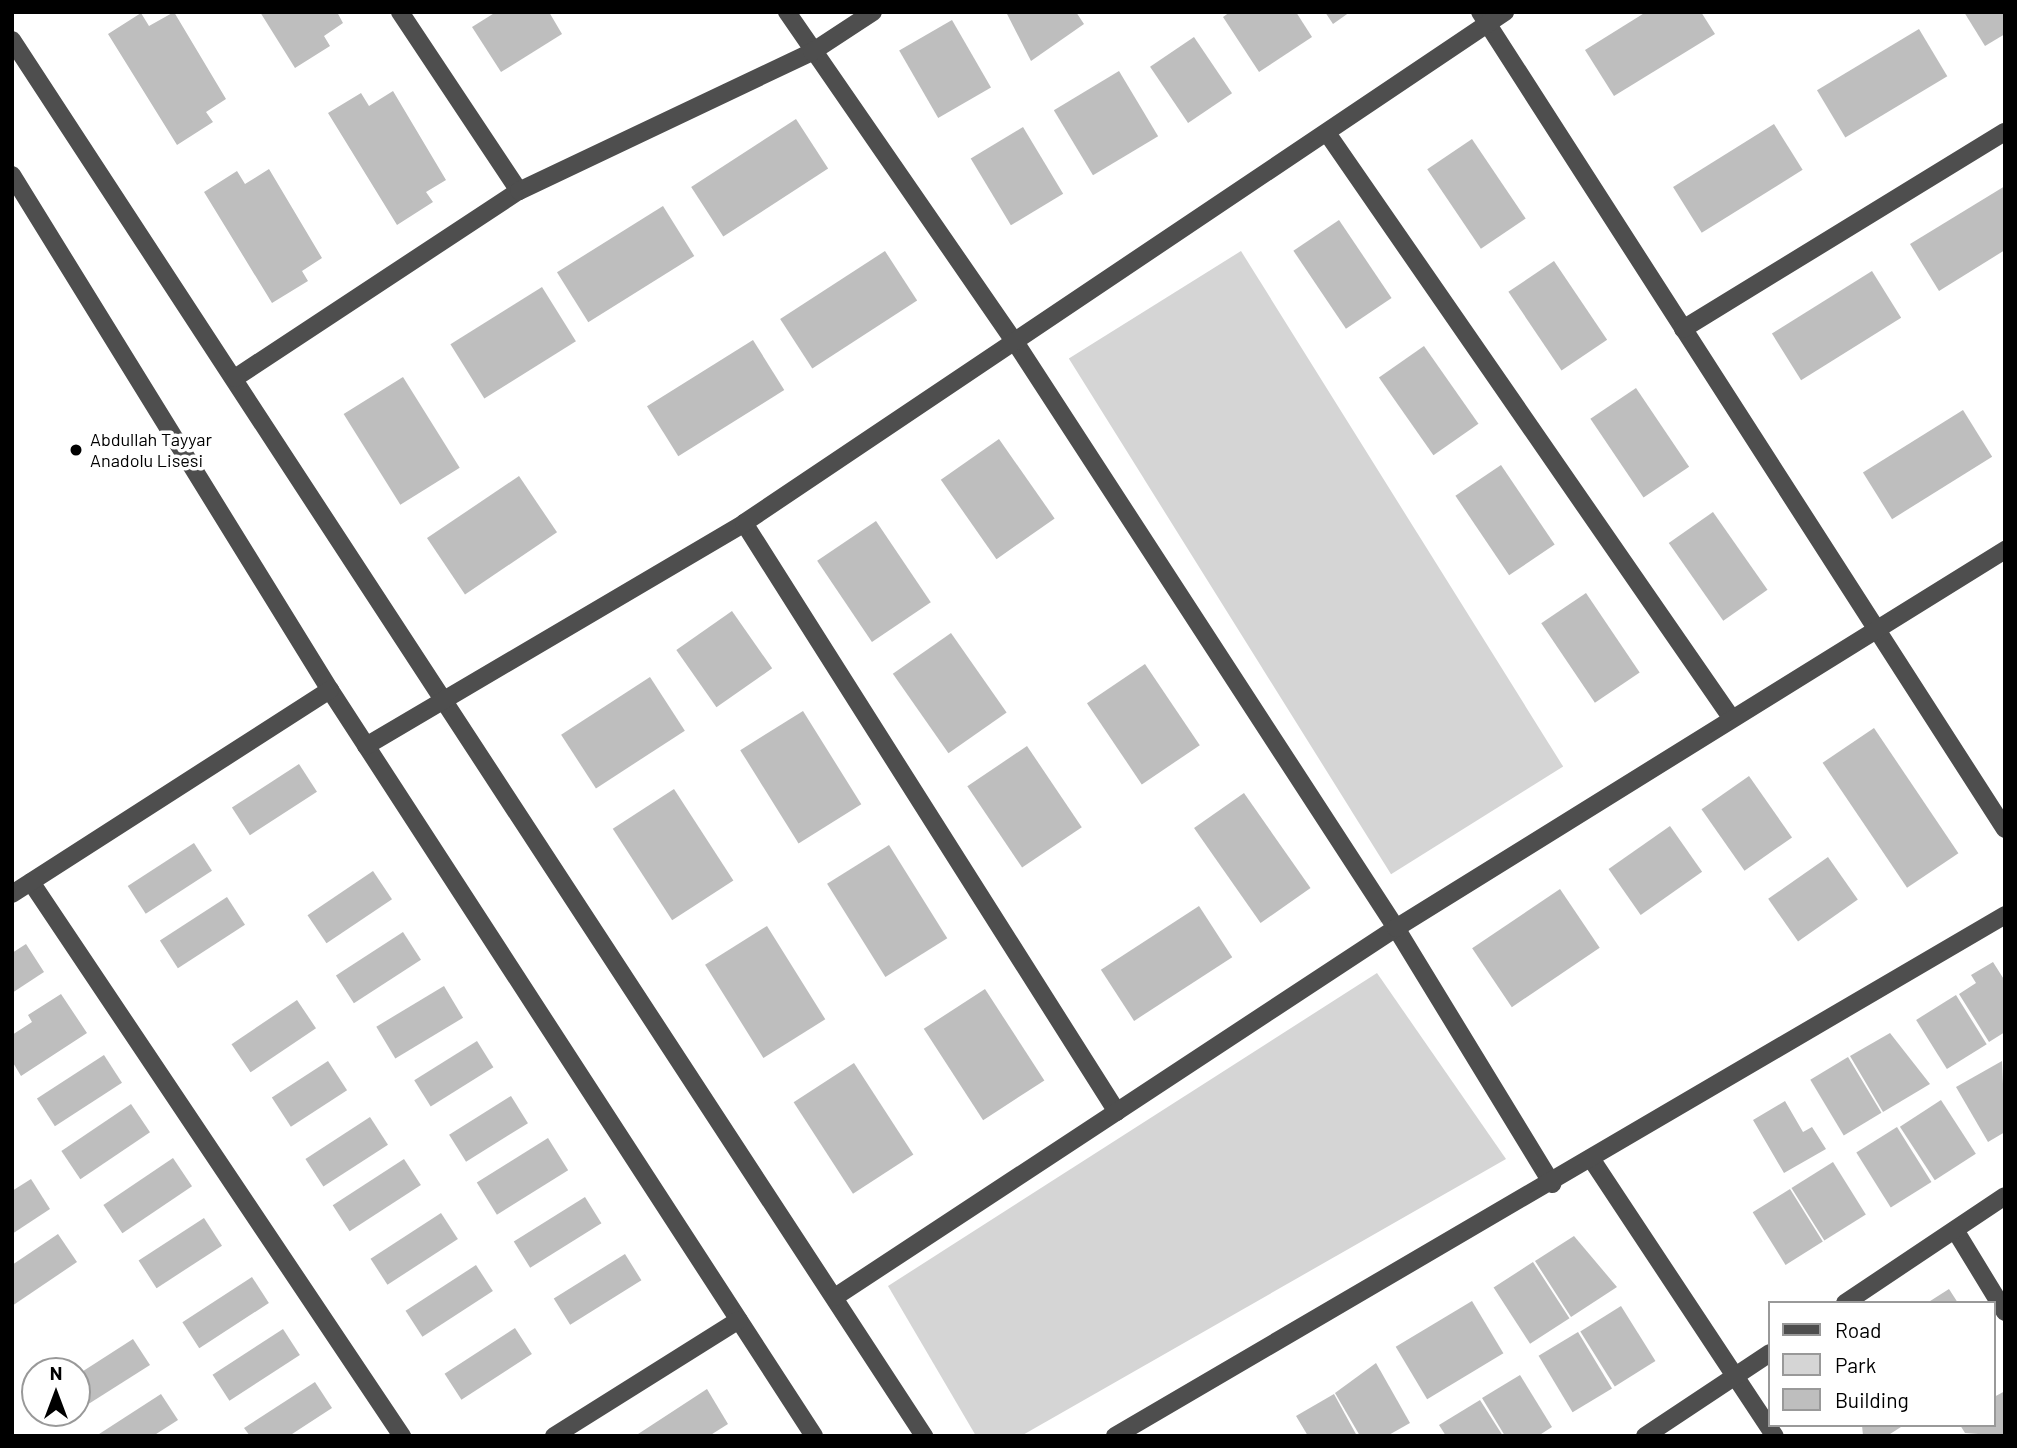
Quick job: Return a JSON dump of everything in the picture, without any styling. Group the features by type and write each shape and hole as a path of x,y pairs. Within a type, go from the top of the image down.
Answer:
{"street":[{"path":"400,12 519,191"},
{"path":"787,12 812,52 1017,345 1396,928 1552,1184"},
{"path":"235,378 519,191 812,52 873,12"},
{"path":"366,746 439,698 744,523 1017,345 1327,133 1484,18 1505,12"},
{"path":"1484,18 2005,829"},
{"path":"12,40 235,378 439,698 924,1436"},
{"path":"1683,329 2005,132"},
{"path":"1327,133 1732,719"},
{"path":"12,175 330,690 814,1436"},
{"path":"744,523 1117,1112"},
{"path":"835,1297 1396,928 2005,550"},
{"path":"12,894 330,690"},
{"path":"31,882 402,1436"},
{"path":"1115,1436 1552,1184 2005,915"},
{"path":"1592,1160 1775,1436"},
{"path":"1848,1301 2005,1196"},
{"path":"1955,1230 2005,1312"},
{"path":"554,1436 739,1320"},
{"path":"1645,1436 1769,1354"}],"green space":[{"path":"1241,251 1563,767 1391,874 1069,359"},
{"path":"1377,973 1506,1159 1021,1436 976,1436 888,1286"}],"building":[{"path":"174,12 226,99 206,112 213,122 177,145 108,34 141,13 149,26"},
{"path":"260,12 337,12 343,23 324,36 330,46 295,68"},
{"path":"496,12 549,12 562,34 501,72 472,27"},
{"path":"1006,12 1076,12 1084,24 1031,61"},
{"path":"1230,12 1296,12 1312,37 1259,72 1223,17"},
{"path":"1325,12 1350,12 1333,24"},
{"path":"1646,12 1701,12 1715,34 1614,96 1585,50"},
{"path":"1964,12 2005,12 2005,34 1985,46"},
{"path":"952,20 991,88 938,118 899,50"},
{"path":"1919,29 1947,76 1845,137 1817,90"},
{"path":"1194,37 1232,93 1188,123 1150,67"},
{"path":"1119,71 1158,136 1093,175 1054,110"},
{"path":"393,91 446,180 426,192 433,202 397,225 328,113 361,93 369,106"},
{"path":"796,119 828,168 723,237 691,187"},
{"path":"1774,124 1803,170 1702,233 1673,187"},
{"path":"1023,127 1063,194 1011,225 971,158"},
{"path":"1472,139 1526,219 1481,249 1427,169"},
{"path":"269,169 322,258 302,271 308,281 272,303 204,192 237,171 245,184"},
{"path":"2005,186 2005,250 1939,291 1910,244"},
{"path":"663,206 694,256 588,322 557,272"},
{"path":"1339,220 1392,298 1346,329 1293,251"},
{"path":"885,251 917,300 812,369 780,319"},
{"path":"1554,261 1607,340 1562,371 1508,292"},
{"path":"1872,271 1901,318 1801,380 1772,334"},
{"path":"542,287 576,341 484,399 450,344"},
{"path":"753,340 784,390 678,456 647,406"},
{"path":"1424,346 1478,424 1433,455 1379,378"},
{"path":"403,377 460,468 400,505 344,414"},
{"path":"1636,388 1689,467 1644,498 1590,419"},
{"path":"1963,410 1992,457 1892,519 1863,473"},
{"path":"999,439 1055,518 996,559 941,480"},
{"path":"1501,465 1555,545 1509,575 1455,496"},
{"path":"519,476 557,532 465,594 427,538"},
{"path":"1713,512 1767,590 1723,621 1669,543"},
{"path":"876,521 931,602 872,642 817,561"},
{"path":"1586,593 1640,673 1595,703 1541,623"},
{"path":"732,611 772,668 716,707 676,650"},
{"path":"951,633 1007,712 948,753 893,674"},
{"path":"1145,664 1200,745 1142,784 1087,703"},
{"path":"650,677 685,731 596,788 561,735"},
{"path":"803,711 861,804 799,843 740,750"},
{"path":"1874,728 1958,853 1907,888 1823,763"},
{"path":"1027,746 1082,827 1022,868 967,786"},
{"path":"299,764 317,792 250,835 232,808"},
{"path":"1749,776 1792,837 1745,871 1701,809"},
{"path":"674,789 733,880 672,920 613,829"},
{"path":"1244,793 1311,888 1261,923 1194,828"},
{"path":"1670,826 1702,872 1641,915 1609,869"},
{"path":"194,843 212,871 146,914 128,886"},
{"path":"889,845 947,938 885,977 827,884"},
{"path":"1828,857 1858,900 1798,941 1768,899"},
{"path":"373,871 392,899 327,943 308,915"},
{"path":"1560,889 1600,948 1512,1007 1472,948"},
{"path":"227,897 245,925 178,968 160,941"},
{"path":"1199,906 1232,957 1134,1021 1101,970"},
{"path":"767,926 825,1019 763,1058 705,965"},
{"path":"403,932 421,960 354,1003 336,976"},
{"path":"26,944 44,972 12,993 12,953"},
{"path":"1993,962 2005,981 2005,1032 1989,1042 1959,994 1976,983 1971,975"},
{"path":"444,986 463,1018 395,1058 376,1027"},
{"path":"985,989 1044,1080 983,1120 924,1029"},
{"path":"61,994 87,1033 21,1076 12,1061 12,1035 32,1022 28,1015"},
{"path":"1956,995 1987,1044 1947,1069 1916,1020"},
{"path":"297,1000 316,1028 251,1072 232,1044"},
{"path":"1890,1033 1930,1084 1883,1112 1850,1056"},
{"path":"477,1041 493,1067 431,1107 414,1080"},
{"path":"104,1055 122,1083 55,1126 37,1099"},
{"path":"1848,1057 1881,1113 1844,1135 1810,1080"},
{"path":"328,1061 347,1090 291,1127 272,1097"},
{"path":"2002,1061 2005,1132 1988,1142 1956,1087"},
{"path":"854,1063 913,1154 853,1194 794,1102"},
{"path":"511,1096 528,1123 466,1162 449,1135"},
{"path":"1941,1100 1976,1154 1935,1180 1900,1127"},
{"path":"1785,1101 1803,1132 1812,1127 1826,1149 1784,1173 1753,1120"},
{"path":"131,1104 150,1132 80,1179 61,1151"},
{"path":"370,1117 388,1145 323,1187 305,1159"},
{"path":"1897,1127 1931,1182 1891,1208 1856,1152"},
{"path":"548,1138 568,1170 497,1215 477,1183"},
{"path":"173,1158 192,1186 122,1233 103,1205"},
{"path":"404,1159 421,1185 350,1231 333,1205"},
{"path":"1833,1162 1866,1215 1824,1241 1791,1188"},
{"path":"31,1179 50,1209 12,1234 12,1191"},
{"path":"1790,1189 1823,1242 1786,1265 1753,1212"},
{"path":"585,1197 601,1223 530,1268 514,1242"},
{"path":"441,1213 458,1239 387,1285 371,1259"},
{"path":"204,1218 222,1246 157,1288 139,1260"},
{"path":"58,1234 77,1262 12,1306 12,1265"},
{"path":"1574,1236 1617,1287 1571,1317 1535,1261"},
{"path":"625,1254 641,1280 570,1325 554,1299"},
{"path":"1533,1262 1569,1318 1530,1344 1494,1288"},
{"path":"476,1265 493,1291 422,1337 406,1311"},
{"path":"252,1277 269,1303 199,1348 182,1322"},
{"path":"1949,1289 1957,1301 1930,1301"},
{"path":"1472,1301 1503,1353 1427,1399 1396,1347"},
{"path":"1621,1306 1655,1361 1615,1387 1580,1331"},
{"path":"515,1328 532,1354 461,1400 445,1374"},
{"path":"283,1329 300,1355 229,1401 213,1375"},
{"path":"1578,1332 1612,1389 1573,1412 1539,1356"},
{"path":"133,1339 150,1365 91,1402 91,1366"},
{"path":"1376,1363 1410,1423 1387,1436 1360,1436 1335,1393"},
{"path":"1520,1375 1552,1427 1538,1436 1505,1436 1482,1398"},
{"path":"315,1382 332,1408 289,1436 250,1436 244,1428"},
{"path":"707,1389 728,1424 709,1436 635,1436"},
{"path":"2005,1391 2005,1436 1965,1433 1961,1427 1996,1427 1996,1396"},
{"path":"161,1394 178,1420 153,1436 96,1436"},
{"path":"1334,1394 1357,1436 1308,1436 1296,1416"},
{"path":"1480,1400 1503,1436 1446,1436 1439,1425"},
{"path":"1862,1427 1901,1427 1887,1436 1863,1436"}],"place":[{"name":"Abdullah Tayyar Anadolu Lisesi","path":"76,450"}]}
